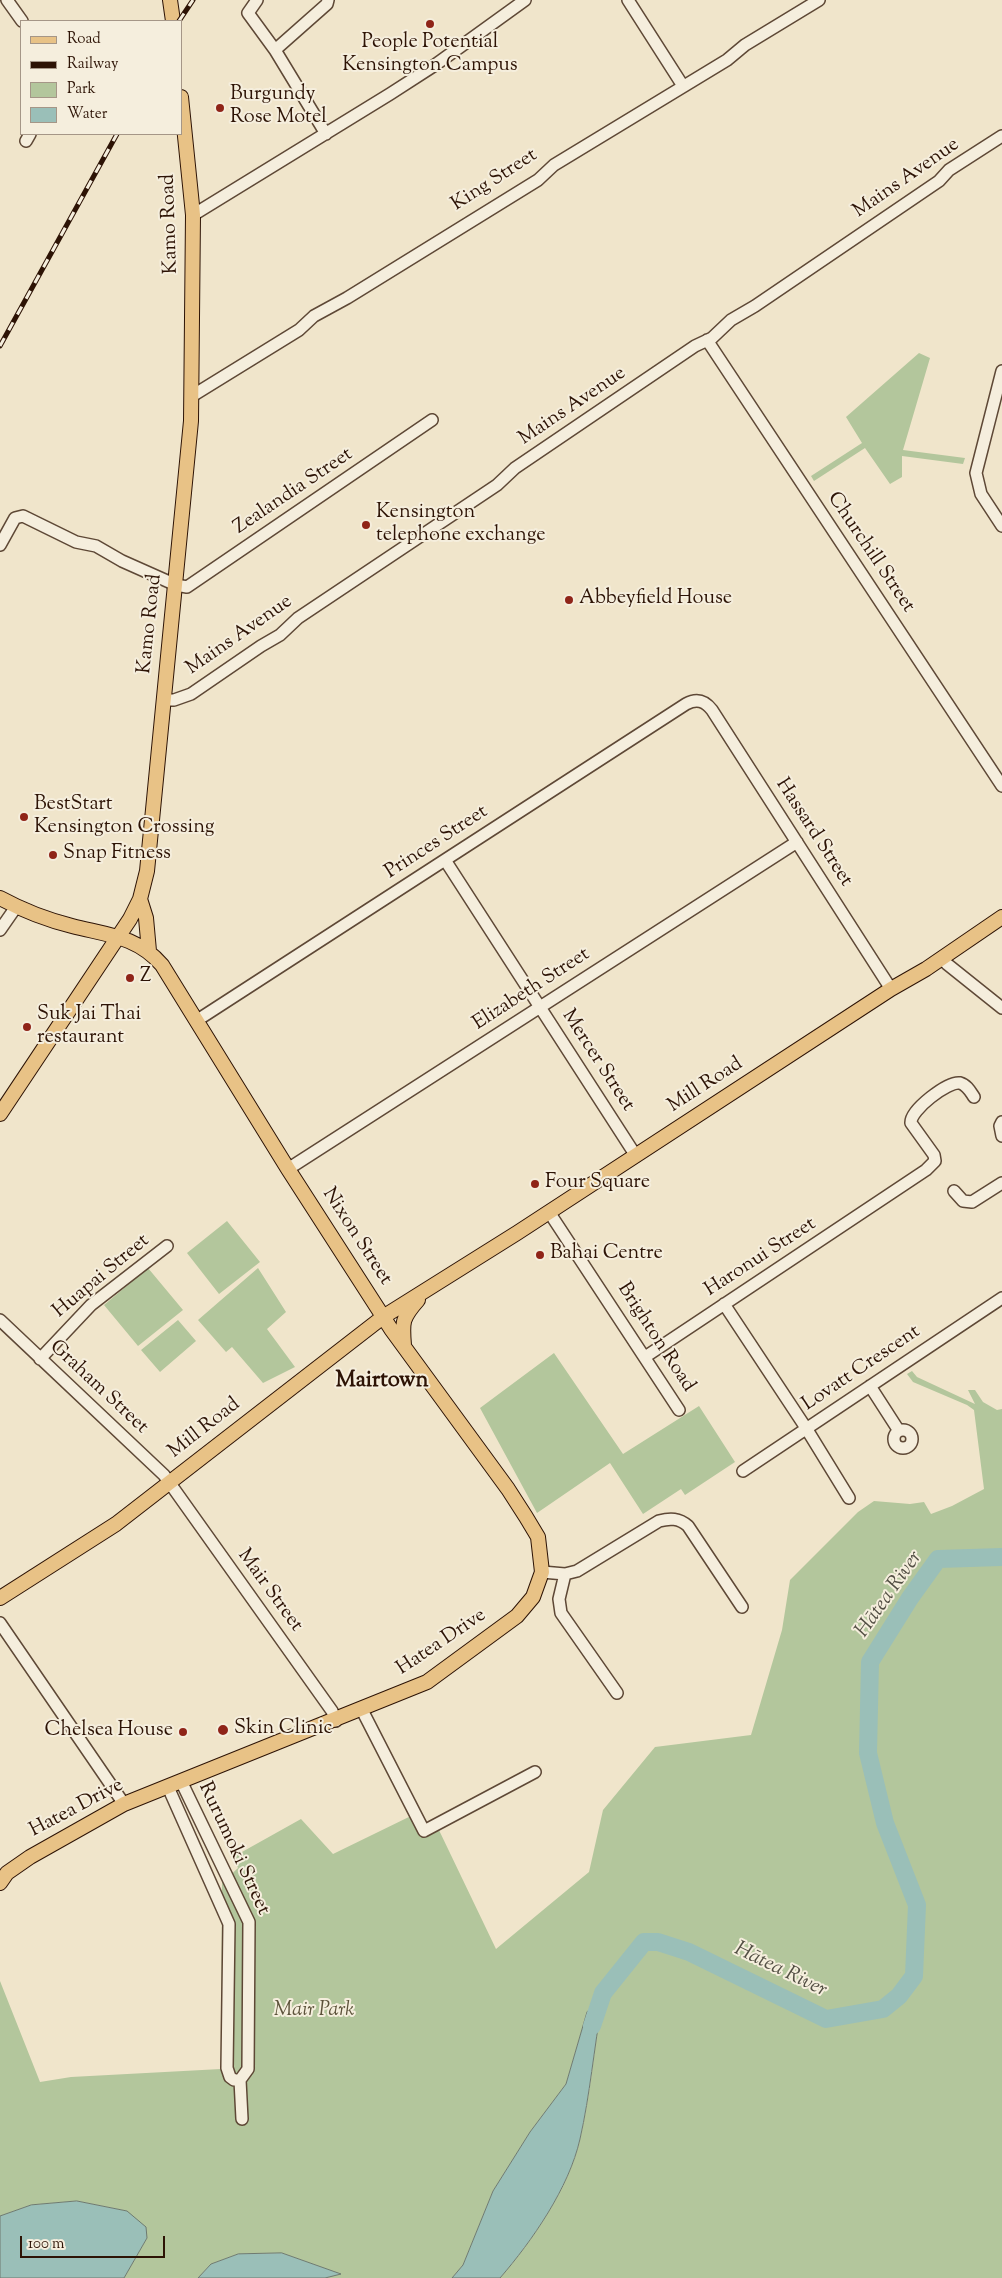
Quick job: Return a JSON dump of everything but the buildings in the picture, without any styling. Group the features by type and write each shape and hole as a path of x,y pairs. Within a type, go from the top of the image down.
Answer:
{"main road":[{"path":"170,0 173,20"},
{"name":"Kamo Road","path":"0,1114 119,936 140,899 150,849 163,700 176,585 192,396 193,215 182,107"},
{"name":"Nixon Street","path":"0,898 16,907 70,926 119,936 149,951 162,965 288,1169 383,1316 508,1489 529,1522 539,1543 542,1572"},
{"path":"140,899 146,918 149,951"},
{"name":"Mill Road","path":"0,1598 116,1524 383,1316 636,1156 891,989 942,958 1002,917"},
{"name":"Mill Road","path":"404,1347 402,1322 404,1316 430,1286"},
{"name":"Hatea Drive","path":"2,1874 124,1804 362,1710 427,1682 508,1623 533,1597 542,1572"}],"street":[{"path":"7,0 21,20"},
{"path":"257,0 248,13 275,50 326,134"},
{"path":"275,50 327,4 328,0"},
{"path":"193,215 435,65 525,0"},
{"path":"628,0 682,86"},
{"name":"King Street","path":"192,396 299,330 314,316 347,298 538,180 554,165 727,60 745,45 819,0"},
{"name":"Mains Avenue","path":"163,700 174,700 191,694 260,646 280,636 298,618 497,485 515,468 695,346 707,340 731,320 755,306 939,181 952,168 1002,136"},
{"name":"Churchill Street","path":"707,340 1002,786"},
{"path":"1002,371 976,473 981,494 1002,526"},
{"name":"Zealandia Street","path":"176,585 184,588 192,585 432,420"},
{"path":"0,545 11,524 19,517 28,517 76,542 96,546 122,561 176,585"},
{"name":"Hassard Street","path":"700,701 708,705 712,710 891,989"},
{"name":"Princes Street","path":"196,1021 686,704 700,701"},
{"name":"Elizabeth Street","path":"288,1169 796,842"},
{"name":"Mercer Street","path":"445,860 636,1156"},
{"path":"0,930 16,907"},
{"path":"942,958 946,964 1002,1008"},
{"name":"Haronui Street","path":"645,1357 926,1170 935,1161 934,1155 911,1123 912,1114 953,1084 966,1086 974,1097"},
{"path":"1002,1122 1000,1131 1002,1136"},
{"path":"954,1191 963,1201 972,1202 1002,1184"},
{"name":"Brighton Road","path":"549,1212 679,1410"},
{"name":"Huapai Street","path":"40,1359 91,1306 168,1246"},
{"name":"Lovatt Crescent","path":"742,1471 1002,1298"},
{"path":"724,1304 806,1428 849,1498"},
{"name":"Graham Street","path":"0,1320 164,1475 169,1483"},
{"path":"870,1386 899,1432"},
{"name":"Mair Street","path":"169,1483 332,1711 336,1720"},
{"path":"542,1572 565,1574 589,1565 659,1521 672,1518 688,1526 742,1607"},
{"path":"565,1574 559,1599 561,1613 617,1693"},
{"path":"0,1623 124,1804"},
{"path":"362,1710 424,1831 535,1772"},
{"name":"Rurumoki Street","path":"174,1784 249,1922 248,2069 240,2080 242,2119"},
{"name":"Rurumoki Street","path":"174,1784 228,1924 227,2068 230,2077 234,2080 240,2080"}],"green space":[{"path":"919,353 930,358 903,450 965,458 963,464 902,456 902,477 890,484 865,448 814,481 811,476 862,443 846,417"},
{"path":"227,1221 260,1262 219,1294 187,1253"},
{"path":"148,1268 183,1310 138,1346 104,1305"},
{"path":"258,1268 286,1312 267,1329 295,1367 263,1383 232,1347 226,1352 198,1320"},
{"path":"178,1320 196,1341 160,1372 141,1350"},
{"path":"554,1353 623,1454 699,1406 735,1462 685,1495 681,1489 643,1514 610,1463 537,1513 480,1408"},
{"name":"Mair Park","path":"912,1371 917,1377 975,1404 968,1390 975,1390 983,1402 997,1410 1002,1409 1002,2278 500,2278 548,2214 574,2159 587,2107 601,2004 587,2012 566,2084 530,2132 493,2191 463,2265 452,2278 325,2278 340,2274 282,2253 238,2254 211,2264 198,2278 124,2278 147,2238 127,2211 77,2201 31,2205 0,2216 0,1981 40,2082 71,2077 221,2069 222,1883 238,1868 233,1857 301,1819 333,1854 415,1814 426,1827 437,1826 496,1949 589,1872 603,1810 655,1747 751,1735 782,1630 790,1580 858,1512 874,1501 910,1504 924,1502 931,1514 952,1506 984,1489 974,1410 967,1405 913,1382 907,1374"}],"water":[{"path":"602,2003 587,2106 580,2139 575,2158 558,2195 536,2231 500,2278 452,2278 463,2265 493,2191 530,2132 566,2084 587,2012"},
{"path":"77,2201 127,2211 146,2227 147,2238 124,2278 0,2278 0,2216 31,2205"},
{"path":"282,2253 341,2274 325,2278 198,2278 211,2264 238,2254"}],"waterway":[{"name":"Hātea River","path":"592,2026 603,1993 644,1942 658,1942 689,1952 826,2019 883,2009 899,1996 914,1976 917,1905 885,1823 868,1753 870,1662 910,1598 938,1559 1002,1557"}],"railway":[{"path":"180,20 193,0"},
{"path":"0,346 116,135"}],"place":[{"name":"People Potential Kensington Campus","path":"430,24"},
{"name":"Burgundy Rose Motel","path":"220,108"},
{"name":"Kensington telephone exchange","path":"366,525"},
{"name":"Abbeyfield House","path":"569,600"},
{"name":"BestStart Kensington Crossing","path":"24,817"},
{"name":"Snap Fitness","path":"53,855"},
{"name":"Z","path":"130,978"},
{"name":"Suk Jai Thai restaurant","path":"27,1027"},
{"name":"Four Square","path":"535,1184"},
{"name":"Bahai Centre","path":"540,1255"},
{"name":"Skin Clinic","path":"223,1730"},
{"name":"Chelsea House","path":"183,1732"}],"district":[{"name":"Mairtown","path":"382,1382"}]}
